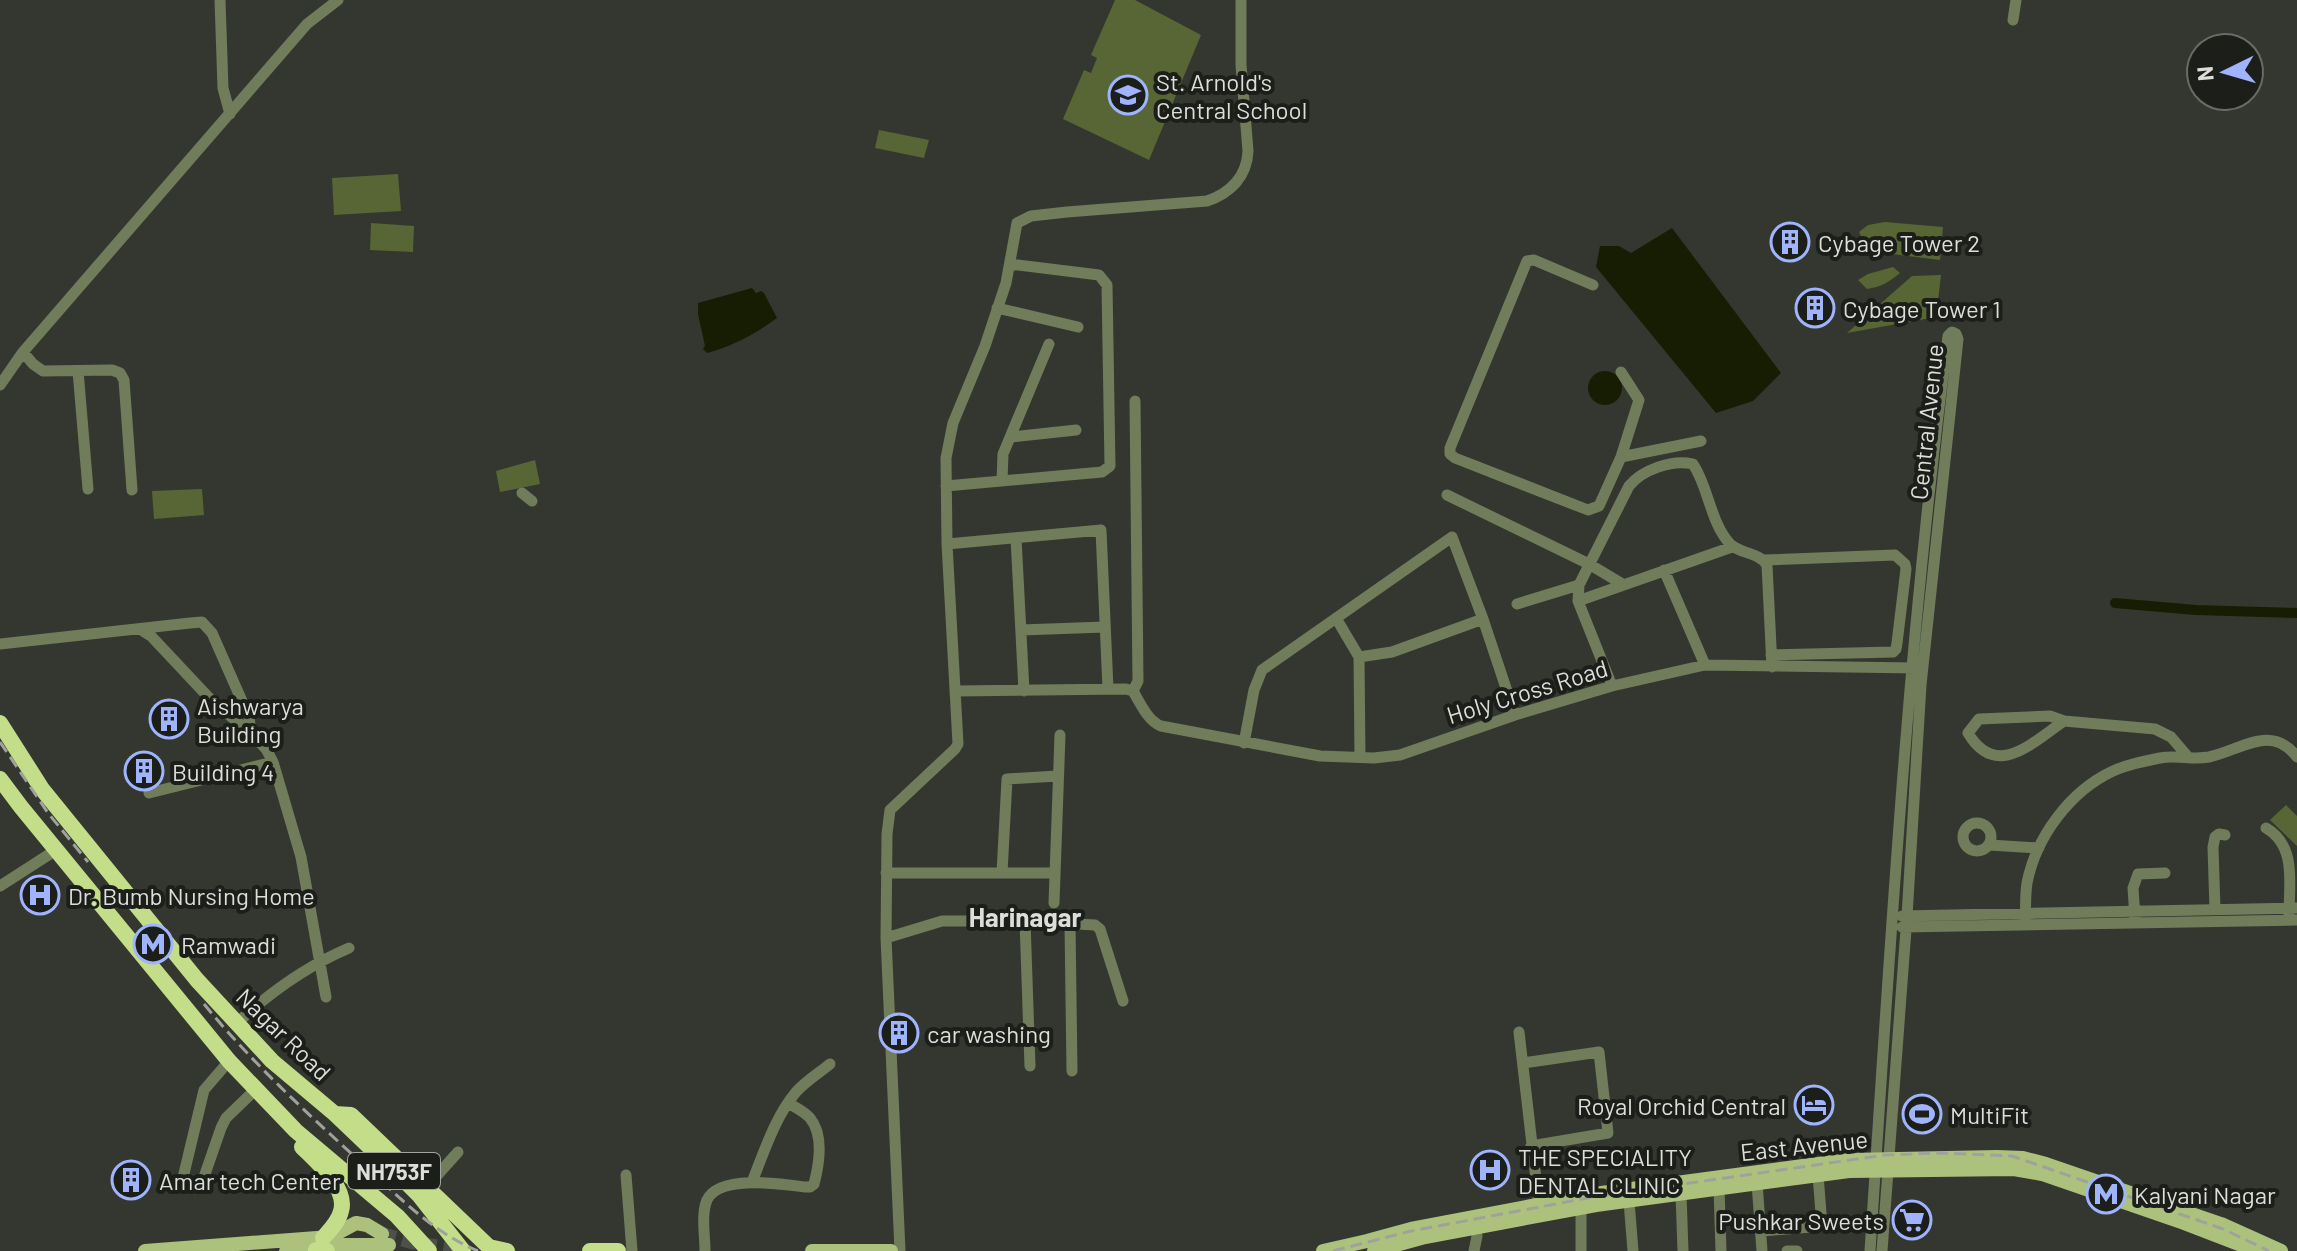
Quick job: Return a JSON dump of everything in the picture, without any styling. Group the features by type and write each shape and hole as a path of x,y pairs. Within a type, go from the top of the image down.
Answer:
{"highway":[{"name":"Nagar Road","path":"0,723 42,789 236,1024 272,1061 335,1114 351,1115 364,1125 422,1192"},
{"name":"NH753F","path":"0,779 229,1061 289,1124 397,1216 429,1251"},
{"path":"289,1124 300,1145 338,1189 341,1212 322,1246"},
{"name":"NH753F","path":"422,1192 463,1251"},
{"path":"422,1192 489,1247 507,1251"},
{"path":"590,1251 618,1251"}],"main road":[{"name":"East Avenue","path":"1323,1251 1341,1249 1411,1229 1581,1208 1882,1164 1997,1157 2033,1160 2210,1220 2281,1251"},
{"name":"East Avenue","path":"1374,1251 1539,1205 1594,1194 1848,1160 2030,1170 2257,1251"},
{"path":"145,1251 322,1246 330,1237 356,1223 367,1225 386,1240 286,1251"},
{"path":"812,1251 891,1251"}],"street":[{"path":"220,0 223,88 230,114"},
{"path":"0,385 23,352 307,24 338,0"},
{"path":"2013,20 2016,0"},
{"path":"900,1251 887,982 887,834 890,810 958,744 946,486 946,458 953,423 985,346 1010,264 1014,229 1021,219 1067,212 1207,201 1224,193 1243,174 1248,151 1238,1"},
{"path":"1593,285 1534,260 1527,261 1450,454 1588,510 1599,506 1621,457 1639,400 1621,372"},
{"path":"946,486 1102,472 1110,466 1107,285 1099,275 1010,264"},
{"path":"997,308 1078,327"},
{"name":"Central Avenue","path":"1882,1251 1882,1164 1892,922 1940,446 1948,336 1954,332 1958,339 1940,446"},
{"path":"1002,481 1002,463 1049,344"},
{"path":"23,352 43,371 112,370 120,373 124,380 132,490"},
{"path":"78,371 88,489"},
{"path":"955,691 1133,691 1138,681 1135,401"},
{"path":"1011,437 1076,430"},
{"path":"1621,457 1701,441"},
{"path":"1612,686 1578,601 1579,585 1635,479 1679,462 1693,464 1697,470 1722,533 1732,547 1764,560 1895,555 1906,569 1896,649 1893,652 1772,661 1767,565 1764,560"},
{"path":"522,493 532,501"},
{"path":"1447,495 1589,564 1624,585"},
{"path":"947,544 1101,530 1108,689"},
{"path":"1244,743 1254,690 1262,670 1452,537 1515,715"},
{"path":"1016,538 1024,691"},
{"path":"1578,601 1732,547"},
{"path":"1664,570 1705,665"},
{"path":"1517,604 1579,585"},
{"path":"1336,618 1359,657 1360,757"},
{"path":"1359,657 1392,652 1483,619"},
{"path":"0,644 202,622 222,653 249,717 251,733"},
{"path":"1021,630 1105,627"},
{"path":"139,629 151,636 213,702 251,733 273,762 301,857 326,997"},
{"name":"Holy Cross Road","path":"1133,691 1151,718 1161,726 1320,756 1360,757 1400,755 1515,715 1612,686 1705,665 1772,661 1917,668"},
{"name":"Central Avenue","path":"1870,1251 1907,922 1917,668"},
{"path":"2064,721 2010,755 1992,756 1975,745 1968,733 1979,719 2050,716 2064,721 2155,729 2171,737 2189,758"},
{"path":"1054,903 1060,735"},
{"path":"2025,919 2027,884 2045,834 2062,811 2085,789 2112,771 2164,757 2204,758 2264,740 2279,741 2297,757"},
{"path":"149,793 273,762"},
{"path":"1002,873 1007,779 1057,776"},
{"path":"2266,828 2277,834 2288,854 2293,914"},
{"path":"2215,910 2213,847 2215,837 2225,835"},
{"path":"1989,845 2039,848"},
{"path":"0,886 56,850"},
{"path":"886,873 1054,873"},
{"path":"2135,917 2133,888 2138,874 2165,873"},
{"path":"2135,917 2215,910 2293,914"},
{"path":"1892,922 2293,914"},
{"path":"886,938 942,921 1025,921 1098,926 1123,1001"},
{"path":"1025,921 1030,1066"},
{"path":"1070,924 1072,1071"},
{"path":"236,1024 255,1006 320,961 349,948"},
{"path":"1519,1032 1539,1205"},
{"path":"1523,1063 1599,1052 1608,1133 1531,1146"},
{"path":"181,1186 204,1090 229,1061"},
{"path":"752,1182 788,1103 798,1089 830,1064"},
{"path":"204,1177 226,1118 256,1089"},
{"path":"705,1251 708,1197 723,1187 761,1181 810,1187 814,1184 819,1151 818,1131 810,1118 788,1103"},
{"path":"422,1192 458,1152"},
{"path":"626,1175 632,1251"},
{"path":"1818,1175 1822,1226"},
{"path":"1757,1183 1762,1251"},
{"path":"1719,1188 1721,1251"},
{"path":"1681,1194 1683,1251"},
{"path":"1629,1201 1633,1251"},
{"path":"1581,1208 1581,1251"},
{"path":"1474,1251 1477,1236 1475,1222"},
{"path":"1761,1231 1872,1222"},
{"path":"1787,1251 1797,1251"}],"green space":[{"path":"1115,0 1135,0 1201,35 1149,160 1063,119 1084,70 1091,73 1097,58 1091,55"},
{"path":"879,130 929,140 924,158 875,148"},
{"path":"398,174 401,211 334,215 332,178"},
{"path":"1885,222 1943,227 1940,260 1876,252 1866,247 1859,232 1868,225"},
{"path":"371,223 414,226 413,252 370,250"},
{"path":"1893,267 1900,273 1881,285 1867,289 1858,280 1868,274"},
{"path":"1941,275 1936,317 1847,333 1912,276"},
{"path":"535,460 540,484 500,492 496,471"},
{"path":"202,489 204,515 154,519 152,491"},
{"path":"2286,805 2297,816 2297,846 2270,820"}],"shaded area":[{"path":"1672,228 1781,373 1753,401 1716,413 1596,267 1600,246 1619,246 1631,253"},
{"path":"752,288 756,293 764,293 777,318 744,339 707,353 703,349 698,303"},
{"path":"1605,371 1617,376 1622,388 1617,400 1605,405 1593,400 1588,388 1593,376"}],"waterway":[{"path":"2115,603 2196,610 2297,613"}],"tunnel":[{"path":"382,1234 467,1251"}],"railway":[{"path":"0,742 48,813 88,862"},
{"path":"204,1004 282,1088 391,1190 432,1225 478,1251"},
{"path":"1333,1251 1411,1231 1593,1197 1885,1155 1940,1153 2012,1156 2223,1229 2269,1251"}],"place":[{"name":"St. Arnold's Central School","path":"1128,95"},
{"name":"Cybage Tower 2","path":"1790,242"},
{"name":"Cybage Tower 1","path":"1815,308"},
{"name":"Aishwarya Building","path":"169,719"},
{"name":"Building 4","path":"144,771"},
{"name":"Dr. Bumb Nursing Home","path":"40,895"},
{"name":"Ramwadi","path":"153,944"},
{"name":"car washing","path":"899,1033"},
{"name":"Royal Orchid Central","path":"1814,1105"},
{"name":"MultiFit","path":"1922,1114"},
{"name":"THE SPECIALITY DENTAL CLINIC","path":"1490,1170"},
{"name":"Amar tech Center","path":"131,1180"},
{"name":"Kalyani Nagar","path":"2106,1194"},
{"name":"Pushkar Sweets","path":"1912,1220"}],"district":[{"name":"Harinagar","path":"1025,916"}]}
